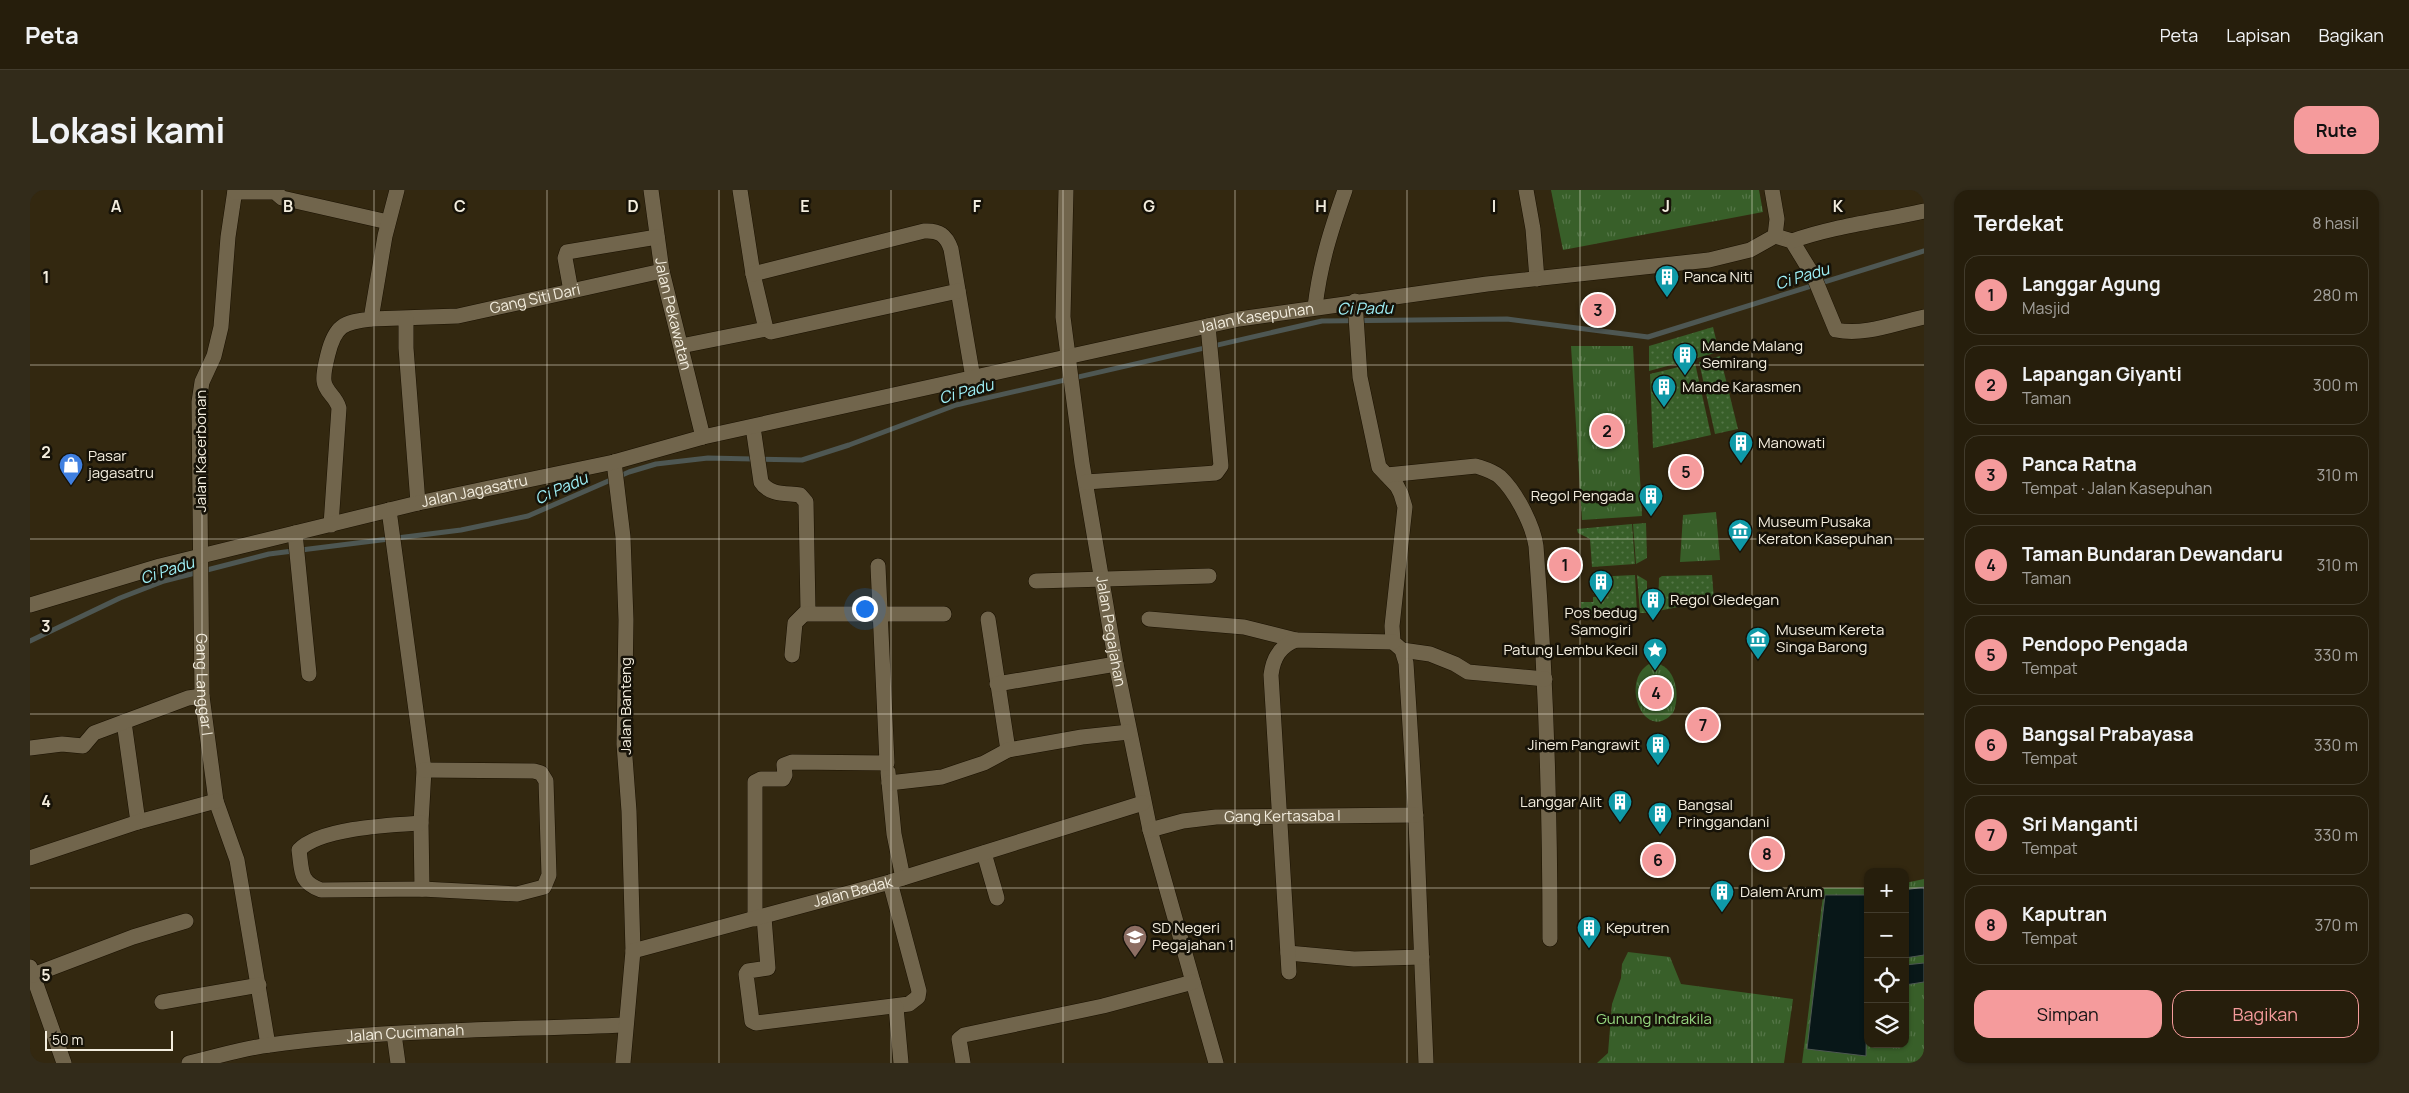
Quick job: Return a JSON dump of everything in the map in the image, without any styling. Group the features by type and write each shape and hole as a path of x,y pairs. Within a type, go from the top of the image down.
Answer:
{"street":[{"path":"371,319 388,222 397,190"},
{"name":"Jalan Pekawatan","path":"651,190 662,271 703,437"},
{"path":"740,190 753,274 766,329"},
{"name":"Jalan Pegajahan","path":"1066,190 1063,317 1086,482 1116,664 1143,803 1216,1063"},
{"path":"1315,307 1319,272 1326,243 1345,190"},
{"path":"1526,190 1533,229 1537,279"},
{"path":"1772,190 1777,220 1775,236 1792,241 1814,233 1877,222 1924,211"},
{"path":"235,191 275,192 282,198 388,222"},
{"name":"Jalan Kacerbonan","path":"200,561 199,402 202,382 214,356 220,334 228,238 235,191"},
{"path":"753,274 934,230 948,240 973,378"},
{"name":"Jalan Kasepuhan","path":"1069,364 1209,336 1315,307 1355,307 1537,279 1709,260 1750,250 1775,236"},
{"path":"571,291 565,258 568,252 657,237"},
{"path":"1792,241 1817,284 1836,330 1853,332 1924,317"},
{"name":"Gang Siti Dari","path":"330,525 339,408 335,396 329,392 324,381 330,346 338,329 352,321 458,316 662,271"},
{"path":"681,346 766,329 771,332 958,291"},
{"path":"1355,307 1358,354 1379,467 1381,472 1387,475 1401,494 1405,507 1392,626 1406,663 1416,816 1426,1063"},
{"path":"406,319 406,348 418,502"},
{"path":"1086,482 1216,473 1219,470 1222,466 1209,336"},
{"name":"Jalan Jagasatru","path":"30,605 124,575 297,545 330,525 390,518 418,502 615,467 703,437 754,433 973,378 1069,364"},
{"path":"754,433 761,482 766,489 800,495 806,502 807,614"},
{"path":"1387,475 1476,466 1489,470 1500,478 1509,489 1522,509 1535,536 1545,679 1550,833 1550,939"},
{"name":"Jalan Banteng","path":"615,467 626,620 624,744 629,811 633,951"},
{"path":"390,518 393,552 424,770 421,823 422,889"},
{"path":"297,545 309,674"},
{"name":"Gang Langgar I","path":"200,561 202,696 216,801 237,860 268,1045"},
{"path":"878,566 887,763 897,880 919,991 915,1000 896,1007 756,1023 752,1021 746,974 748,971 768,968 759,918 755,782 760,779 783,779 785,775 784,765 792,762 887,763"},
{"path":"1036,581 1208,576"},
{"path":"792,656 795,623 807,614 944,614"},
{"path":"1149,619 1244,626 1296,640 1398,646 1430,654 1455,664 1468,672 1545,679"},
{"path":"988,620 1008,750"},
{"path":"1289,972 1271,675 1274,660 1282,648 1296,640"},
{"path":"997,684 1116,664"},
{"path":"30,748 62,744 83,746 94,733 192,696 202,696"},
{"path":"124,722 138,822"},
{"path":"889,782 942,778 984,763 1008,750 1082,737 1129,732"},
{"path":"421,823 374,826 315,839 299,850 302,876 308,885 321,890 422,889 517,894 544,887 549,875 546,781 541,773 534,771 424,770"},
{"path":"30,858 138,822 216,801"},
{"name":"Jalan Badak","path":"633,951 897,880 1143,803"},
{"name":"Gang Kertasaba I","path":"1150,830 1183,821 1216,817 1280,815 1416,816"},
{"path":"984,853 997,898"},
{"path":"64,1063 31,971 186,921"},
{"path":"623,1063 624,1026 633,951"},
{"path":"1288,953 1354,958 1422,957"},
{"path":"963,1063 959,1039 964,1035 1103,1006 1193,982"},
{"path":"162,1002 259,985"},
{"path":"896,1007 901,1063"},
{"name":"Jalan Cucimanah","path":"189,1063 268,1045 394,1034 624,1026"},
{"path":"394,1034 398,1063"}],"green space":[{"path":"1551,190 1759,190 1763,212 1563,250"},
{"path":"1713,327 1719,352 1649,371 1649,346"},
{"path":"1571,346 1633,346 1642,516 1582,520"},
{"path":"1720,356 1738,429 1715,434 1699,362"},
{"path":"1695,363 1711,435 1653,448 1650,374"},
{"path":"1716,512 1720,560 1680,562 1683,515"},
{"path":"1646,523 1647,558 1636,564 1633,524"},
{"path":"1632,524 1635,564 1592,567 1590,539 1578,533 1577,529"},
{"path":"1635,575 1637,613 1581,618 1581,602 1593,602 1593,597 1602,596 1602,594 1593,594 1592,577"},
{"path":"1637,575 1647,581 1647,613 1640,613"},
{"path":"1712,575 1714,600 1658,611 1659,578 1662,576"},
{"path":"1651,663 1659,664 1666,668 1671,674 1676,689 1673,713 1662,721 1653,721 1645,715 1639,706 1636,694 1636,682 1641,671"},
{"path":"1924,879 1924,1063 1802,1063 1824,888 1864,888 1864,1048 1909,1048 1909,882"},
{"name":"Gunung Indrakila","path":"1628,952 1670,957 1681,984 1793,999 1784,1063 1597,1063 1608,1053 1612,1004 1621,978 1622,964"}],"shaded area":[{"path":"1924,887 1924,955 1909,957 1909,913 1909,889"},
{"path":"1825,895 1864,895 1864,1048 1866,1048 1866,1056 1807,1049"},
{"path":"1924,963 1924,982 1909,984 1909,965"}],"waterway":[{"name":"Ci Padu","path":"30,641 120,598 164,581 269,554 461,530 528,516 629,472 656,464 708,458 802,460 849,445 956,405 1322,321 1507,319 1648,337 1924,251"}],"place":[{"name":"Panca Niti","path":"1667,298"},
{"name":"Panca Ratna","path":"1598,310"},
{"name":"Mande Malang Semirang","path":"1685,376"},
{"name":"Mande Karasmen","path":"1664,408"},
{"name":"Lapangan Giyanti","path":"1607,431"},
{"name":"Manowati","path":"1741,464"},
{"name":"Pendopo Pengada","path":"1686,472"},
{"name":"Pasar jagasatru","path":"71,486"},
{"name":"Regol Pengada","path":"1651,517"},
{"name":"Museum Pusaka Keraton Kasepuhan","path":"1740,552"},
{"name":"Langgar Agung","path":"1565,565"},
{"name":"Pos bedug Samogiri","path":"1601,603"},
{"name":"Regol Gledegan","path":"1653,621"},
{"name":"Museum Kereta Singa Barong","path":"1758,660"},
{"name":"Patung Lembu Kecil","path":"1655,671"},
{"name":"Taman Bundaran Dewandaru","path":"1656,693"},
{"name":"Sri Manganti","path":"1703,725"},
{"name":"Jinem Pangrawit","path":"1658,766"},
{"name":"Langgar Alit","path":"1620,823"},
{"name":"Bangsal Pringgandani","path":"1660,835"},
{"name":"Kaputran","path":"1767,854"},
{"name":"Bangsal Prabayasa","path":"1658,860"},
{"name":"Dalem Arum","path":"1722,913"},
{"name":"Keputren","path":"1589,949"},
{"name":"SD Negeri Pegajahan 1","path":"1135,958"}]}
